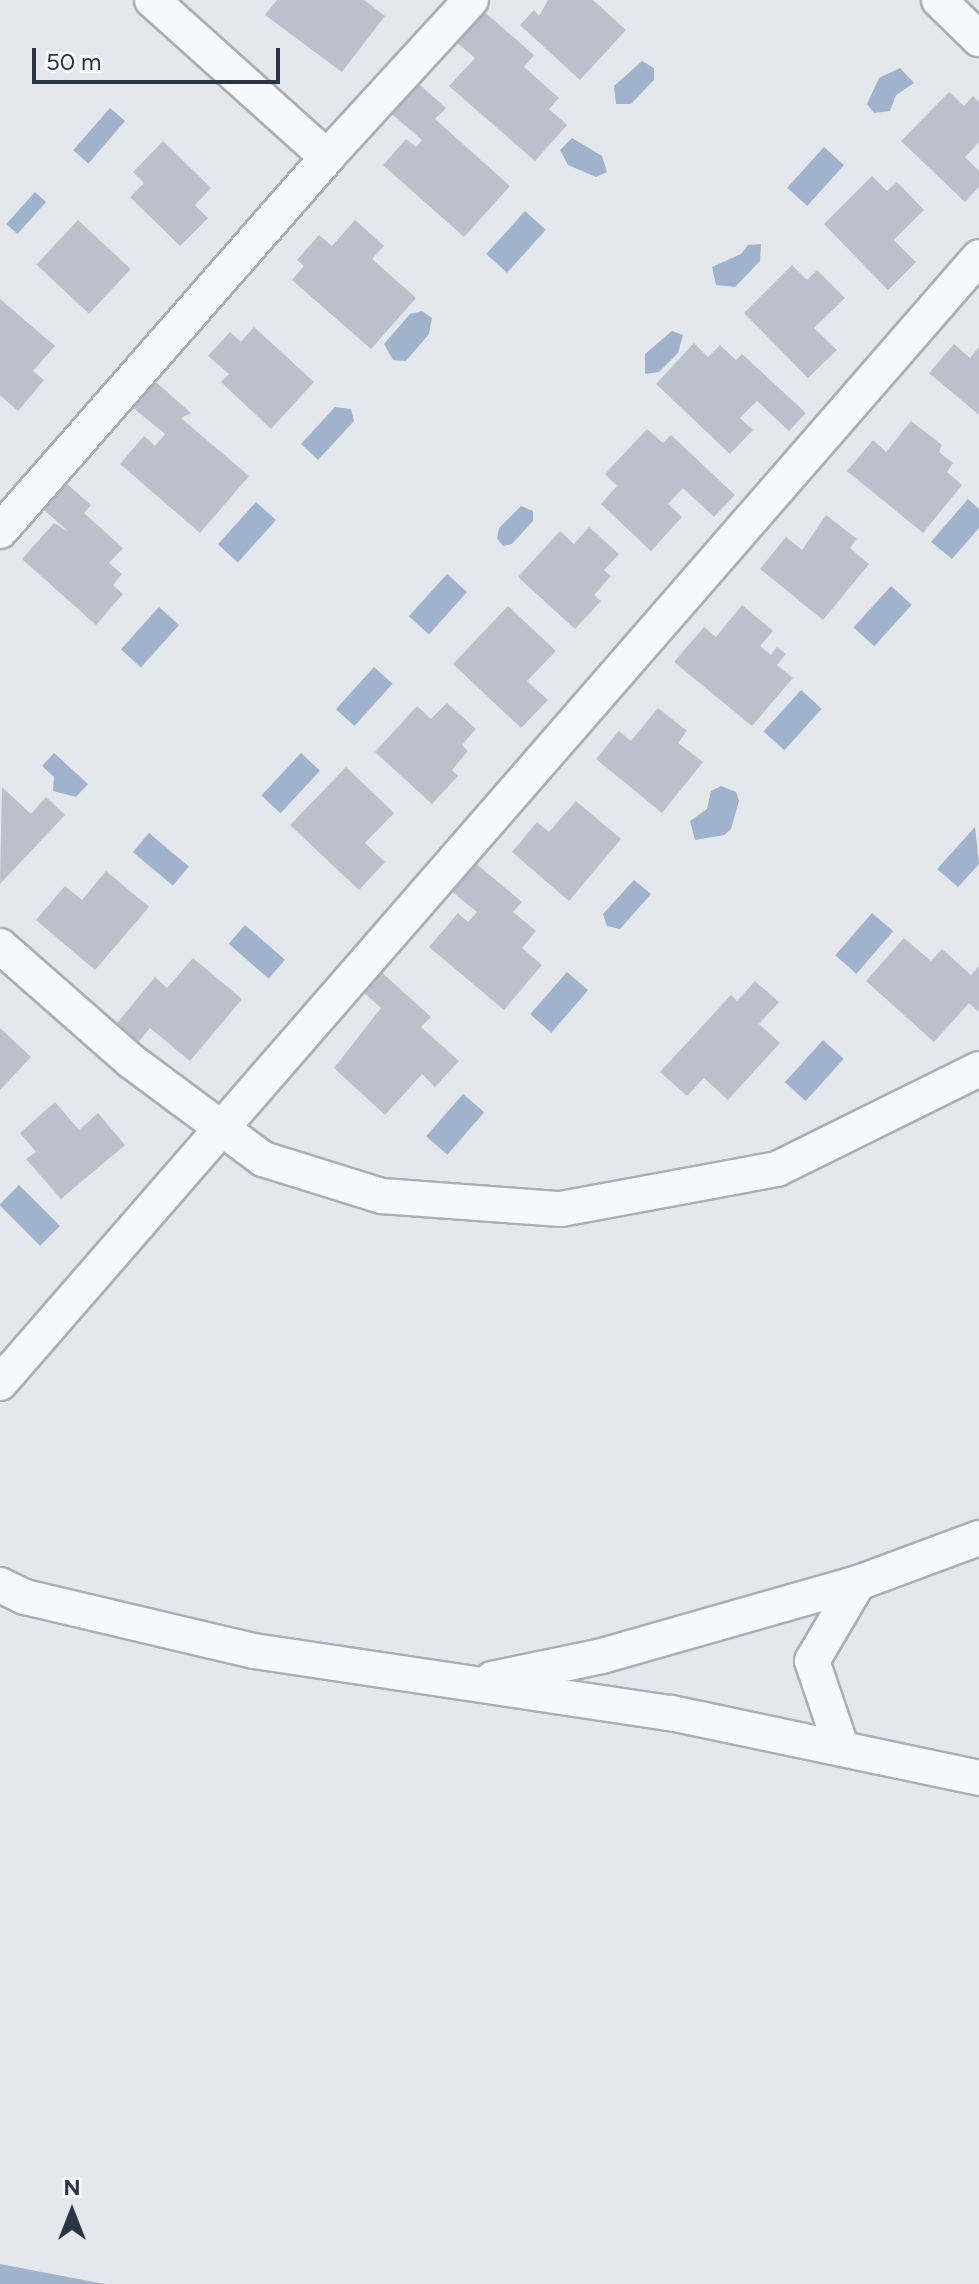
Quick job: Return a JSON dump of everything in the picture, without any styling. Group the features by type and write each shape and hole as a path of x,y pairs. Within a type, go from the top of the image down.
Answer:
{"street":[{"path":"152,0 327,157"},
{"path":"0,531 327,157 471,0"},
{"path":"939,0 979,39"},
{"path":"0,1383 979,257"},
{"path":"0,946 131,1061 263,1159 382,1196 561,1209 777,1169 979,1069"},
{"path":"471,1684 602,1656 858,1583 979,1538"},
{"path":"842,1749 812,1661 858,1583"},
{"path":"0,1585 25,1597 254,1651 671,1713 979,1778"}],"water":[{"path":"642,61 654,68 654,80 631,104 616,104 614,86"},
{"path":"900,68 914,83 896,95 890,111 874,113 867,104 879,78"},
{"path":"110,108 125,121 88,163 73,150"},
{"path":"572,138 602,156 607,172 596,177 568,165 560,150"},
{"path":"824,147 844,165 807,206 787,188"},
{"path":"35,192 46,202 17,234 6,224"},
{"path":"525,211 546,230 507,273 486,254"},
{"path":"761,244 760,261 735,287 716,285 712,267 741,254 748,245"},
{"path":"422,311 432,318 429,334 406,361 393,360 384,344 410,314"},
{"path":"672,331 683,335 678,353 659,372 645,374 645,354"},
{"path":"335,407 351,409 354,421 318,460 301,444"},
{"path":"968,499 979,509 979,528 952,559 931,542"},
{"path":"256,502 276,520 238,562 218,544"},
{"path":"521,506 533,511 533,521 512,544 503,546 497,538 499,528"},
{"path":"447,574 467,592 429,634 409,616"},
{"path":"891,586 912,605 874,646 854,628"},
{"path":"159,607 179,625 141,667 121,649"},
{"path":"374,667 393,684 354,726 336,709"},
{"path":"801,690 822,709 784,750 764,732"},
{"path":"54,753 88,784 76,797 53,791 54,777 42,766"},
{"path":"301,753 320,771 280,813 261,795"},
{"path":"721,786 736,792 739,801 731,829 724,835 695,840 690,821 707,809 711,791"},
{"path":"975,827 979,864 958,887 937,869"},
{"path":"149,833 189,866 173,886 133,852"},
{"path":"634,880 651,894 620,929 607,926 603,914"},
{"path":"872,913 893,931 856,974 835,955"},
{"path":"245,925 285,960 269,979 229,944"},
{"path":"567,972 588,990 551,1033 530,1014"},
{"path":"823,1040 844,1059 806,1101 785,1082"},
{"path":"463,1094 484,1112 447,1155 426,1136"},
{"path":"19,1185 60,1226 40,1246 0,1206"},
{"path":"0,2264 99,2283 106,2284 0,2284"}],"building":[{"path":"277,0 364,0 385,16 342,72 265,15"},
{"path":"548,0 593,0 626,30 580,80 520,25 534,10 539,16"},
{"path":"481,9 534,55 524,67 559,98 549,109 567,125 535,161 449,86 475,58 454,40"},
{"path":"412,78 446,108 435,119 510,186 464,237 383,165 406,139 416,147 422,140 385,108"},
{"path":"949,92 964,106 973,96 979,102 979,142 965,157 979,171 979,187 965,202 901,141"},
{"path":"163,141 211,188 195,205 208,218 180,246 130,197 144,183 133,172"},
{"path":"872,176 887,191 897,182 924,210 894,240 916,262 888,290 824,224"},
{"path":"78,220 131,269 89,314 36,265"},
{"path":"355,220 384,246 372,259 416,298 371,349 292,280 304,266 297,260 319,235 332,246"},
{"path":"792,265 807,280 817,270 845,298 814,328 837,350 808,378 744,313"},
{"path":"0,299 55,346 33,371 44,380 18,411 0,395"},
{"path":"254,327 314,382 271,429 221,382 229,374 208,356 230,332 241,342"},
{"path":"694,343 708,357 720,345 736,360 742,354 806,413 789,431 757,401 740,418 753,430 730,454 656,384"},
{"path":"954,344 970,358 979,347 979,415 929,373"},
{"path":"149,376 191,413 181,418 249,476 200,533 120,464 144,436 155,446 165,434 126,402"},
{"path":"911,421 942,445 939,452 953,463 947,472 962,485 923,533 847,471 873,440 886,452"},
{"path":"647,429 663,443 671,435 735,495 714,517 683,488 668,504 682,517 651,551 601,504 617,486 605,474"},
{"path":"59,477 91,505 84,513 123,548 109,563 122,574 113,585 123,594 96,625 22,559 54,523 69,532 36,503"},
{"path":"826,515 857,539 850,548 869,564 823,620 760,569 786,537 802,550"},
{"path":"589,527 619,554 604,570 611,576 594,595 601,601 575,629 518,577 560,531 574,544"},
{"path":"742,605 773,631 760,646 771,655 777,647 786,654 777,665 793,678 752,726 674,662 704,627 716,637"},
{"path":"508,606 556,651 527,681 548,700 521,728 453,664"},
{"path":"447,703 476,729 462,745 468,751 452,770 458,776 432,804 375,752 417,706 431,719"},
{"path":"658,708 687,731 678,743 703,762 662,813 596,759 619,731 631,741"},
{"path":"346,767 394,813 365,843 385,862 359,890 290,825"},
{"path":"2,787 31,814 46,797 65,815 0,884"},
{"path":"576,801 621,839 569,901 512,852 537,822 549,832"},
{"path":"474,862 522,902 513,912 536,931 522,948 542,965 504,1010 429,947 458,913 468,922 477,912 450,890"},
{"path":"106,871 149,907 95,970 36,920 65,886 82,900"},
{"path":"904,938 931,961 942,949 971,975 979,966 979,1012 969,1003 934,1042 866,981"},
{"path":"193,958 242,999 190,1061 150,1028 131,1051 109,1033 155,977 167,988"},
{"path":"379,970 431,1017 421,1027 459,1061 435,1087 422,1074 385,1115 334,1068 381,1008 361,990"},
{"path":"755,981 779,1002 759,1024 780,1043 728,1100 704,1078 687,1096 660,1072 731,995 737,1001"},
{"path":"0,1028 31,1057 0,1090"},
{"path":"55,1102 79,1130 98,1113 125,1145 61,1199 26,1159 36,1152 20,1133"}]}
